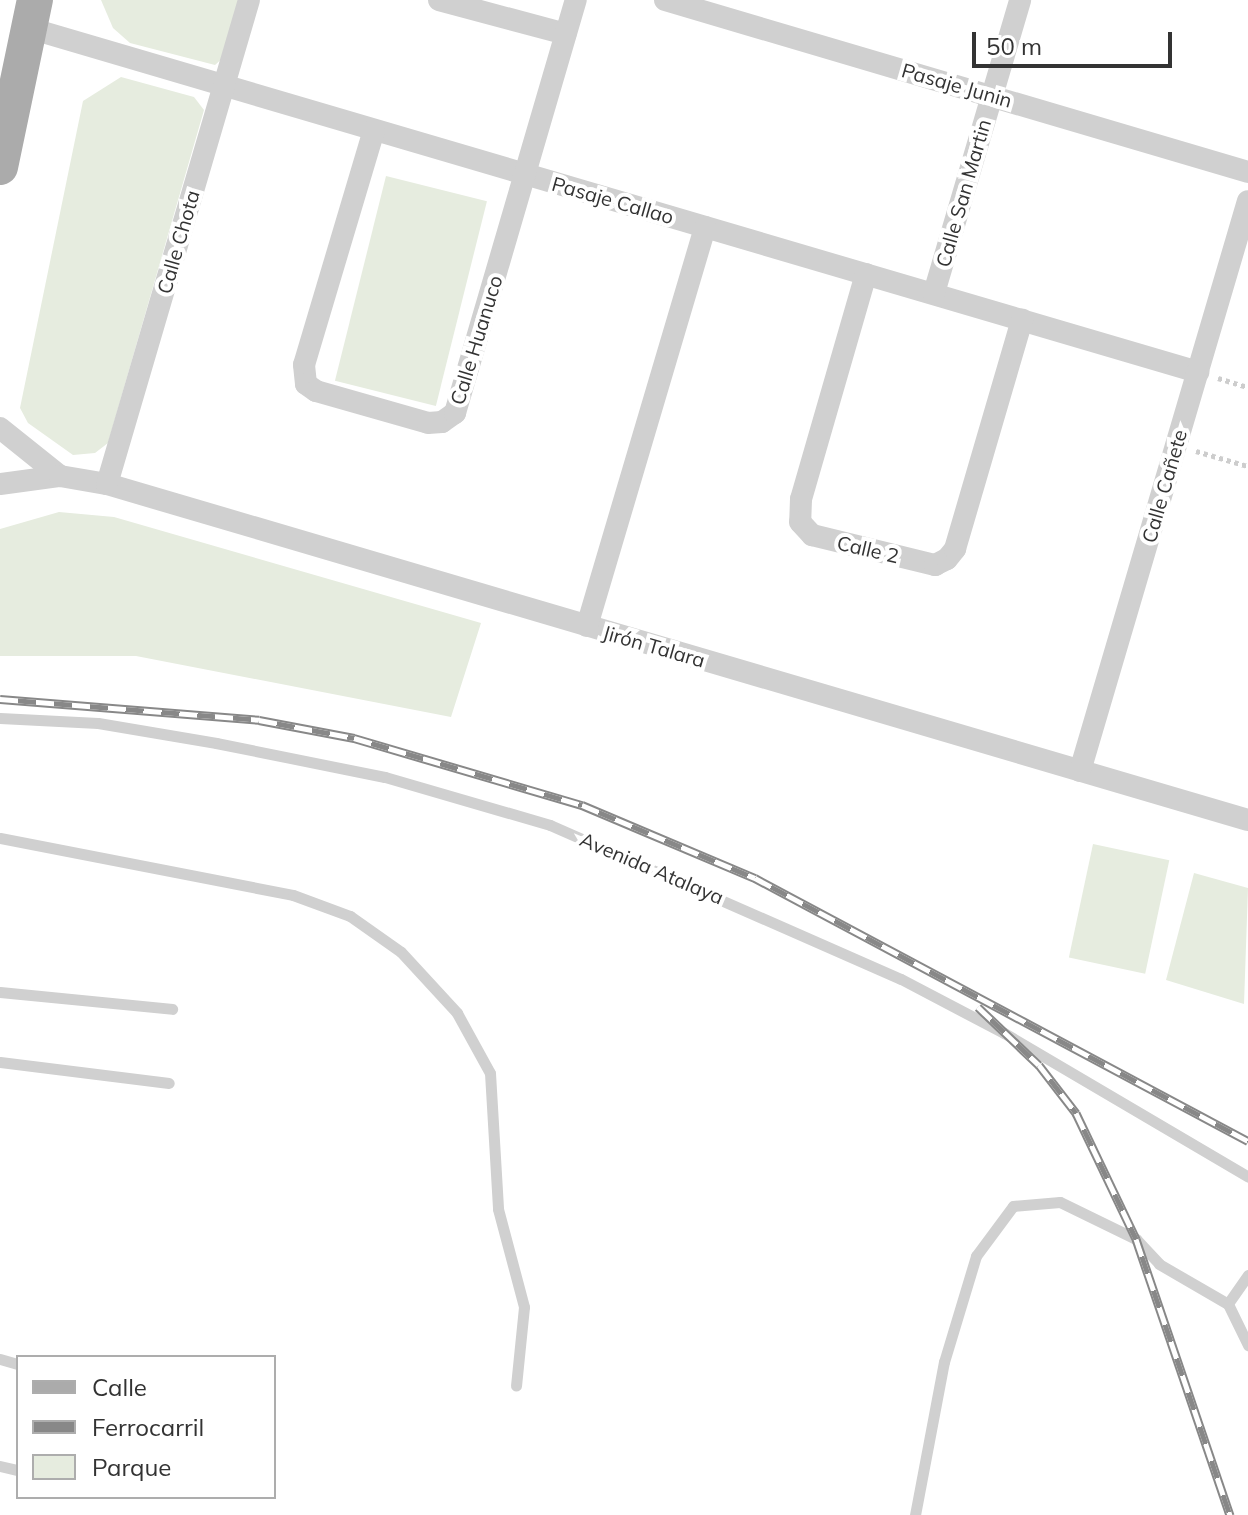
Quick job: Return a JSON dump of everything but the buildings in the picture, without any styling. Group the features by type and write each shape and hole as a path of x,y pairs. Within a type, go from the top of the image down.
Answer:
{"main road":[{"path":"0,167 32,14"}],"street":[{"name":"Calle Chota","path":"107,484 249,0"},
{"path":"439,0 566,34"},
{"name":"Calle Huanuco","path":"374,130 304,365 306,384 316,391 428,423 455,413 576,0"},
{"name":"Pasaje Junin","path":"665,0 1248,172"},
{"name":"Calle San Martin","path":"934,293 1020,0"},
{"name":"Pasaje Callao","path":"32,14 224,86 1198,372"},
{"name":"Calle Cañete","path":"1080,771 1248,201"},
{"path":"587,626 705,227"},
{"name":"Calle 2","path":"866,274 801,499 800,522 812,535 935,565 947,559 955,549 1022,320"},
{"name":"Jirón Talara","path":"0,428 60,476"},
{"name":"Jirón Talara","path":"0,484 60,476 107,484 1248,820"}],"lane":[{"name":"Avenida Atalaya","path":"0,718 98,723 216,743 385,777 550,825 901,979 1004,1033 1248,1177"},
{"path":"0,838 293,895 350,916 401,952 457,1013 490,1073 498,1209 524,1307 516,1386"},
{"path":"0,992 172,1009"},
{"path":"0,1062 169,1083"},
{"path":"915,1515 944,1362 976,1256 1013,1206 1060,1202 1136,1239 1159,1264 1228,1304 1238,1334 1248,1345"},
{"path":"1228,1304 1248,1275"}],"path":[{"path":"1176,445 1248,466"}],"green space":[{"path":"101,0 241,0 225,56 215,65 130,43 113,28"},
{"path":"121,77 194,97 204,110 108,443 95,453 73,455 28,423 20,408 83,101"},
{"path":"386,176 487,201 436,406 335,381"},
{"path":"59,512 114,517 481,623 451,717 136,656 0,656 0,529"},
{"path":"1093,844 1169,860 1145,974 1069,957"},
{"path":"1194,873 1248,888 1244,1004 1166,980"}],"railway":[{"path":"0,699 259,720 354,738 582,805 755,878 1248,1141"},
{"path":"978,1007 1039,1065 1076,1113 1136,1239 1230,1515"}]}
